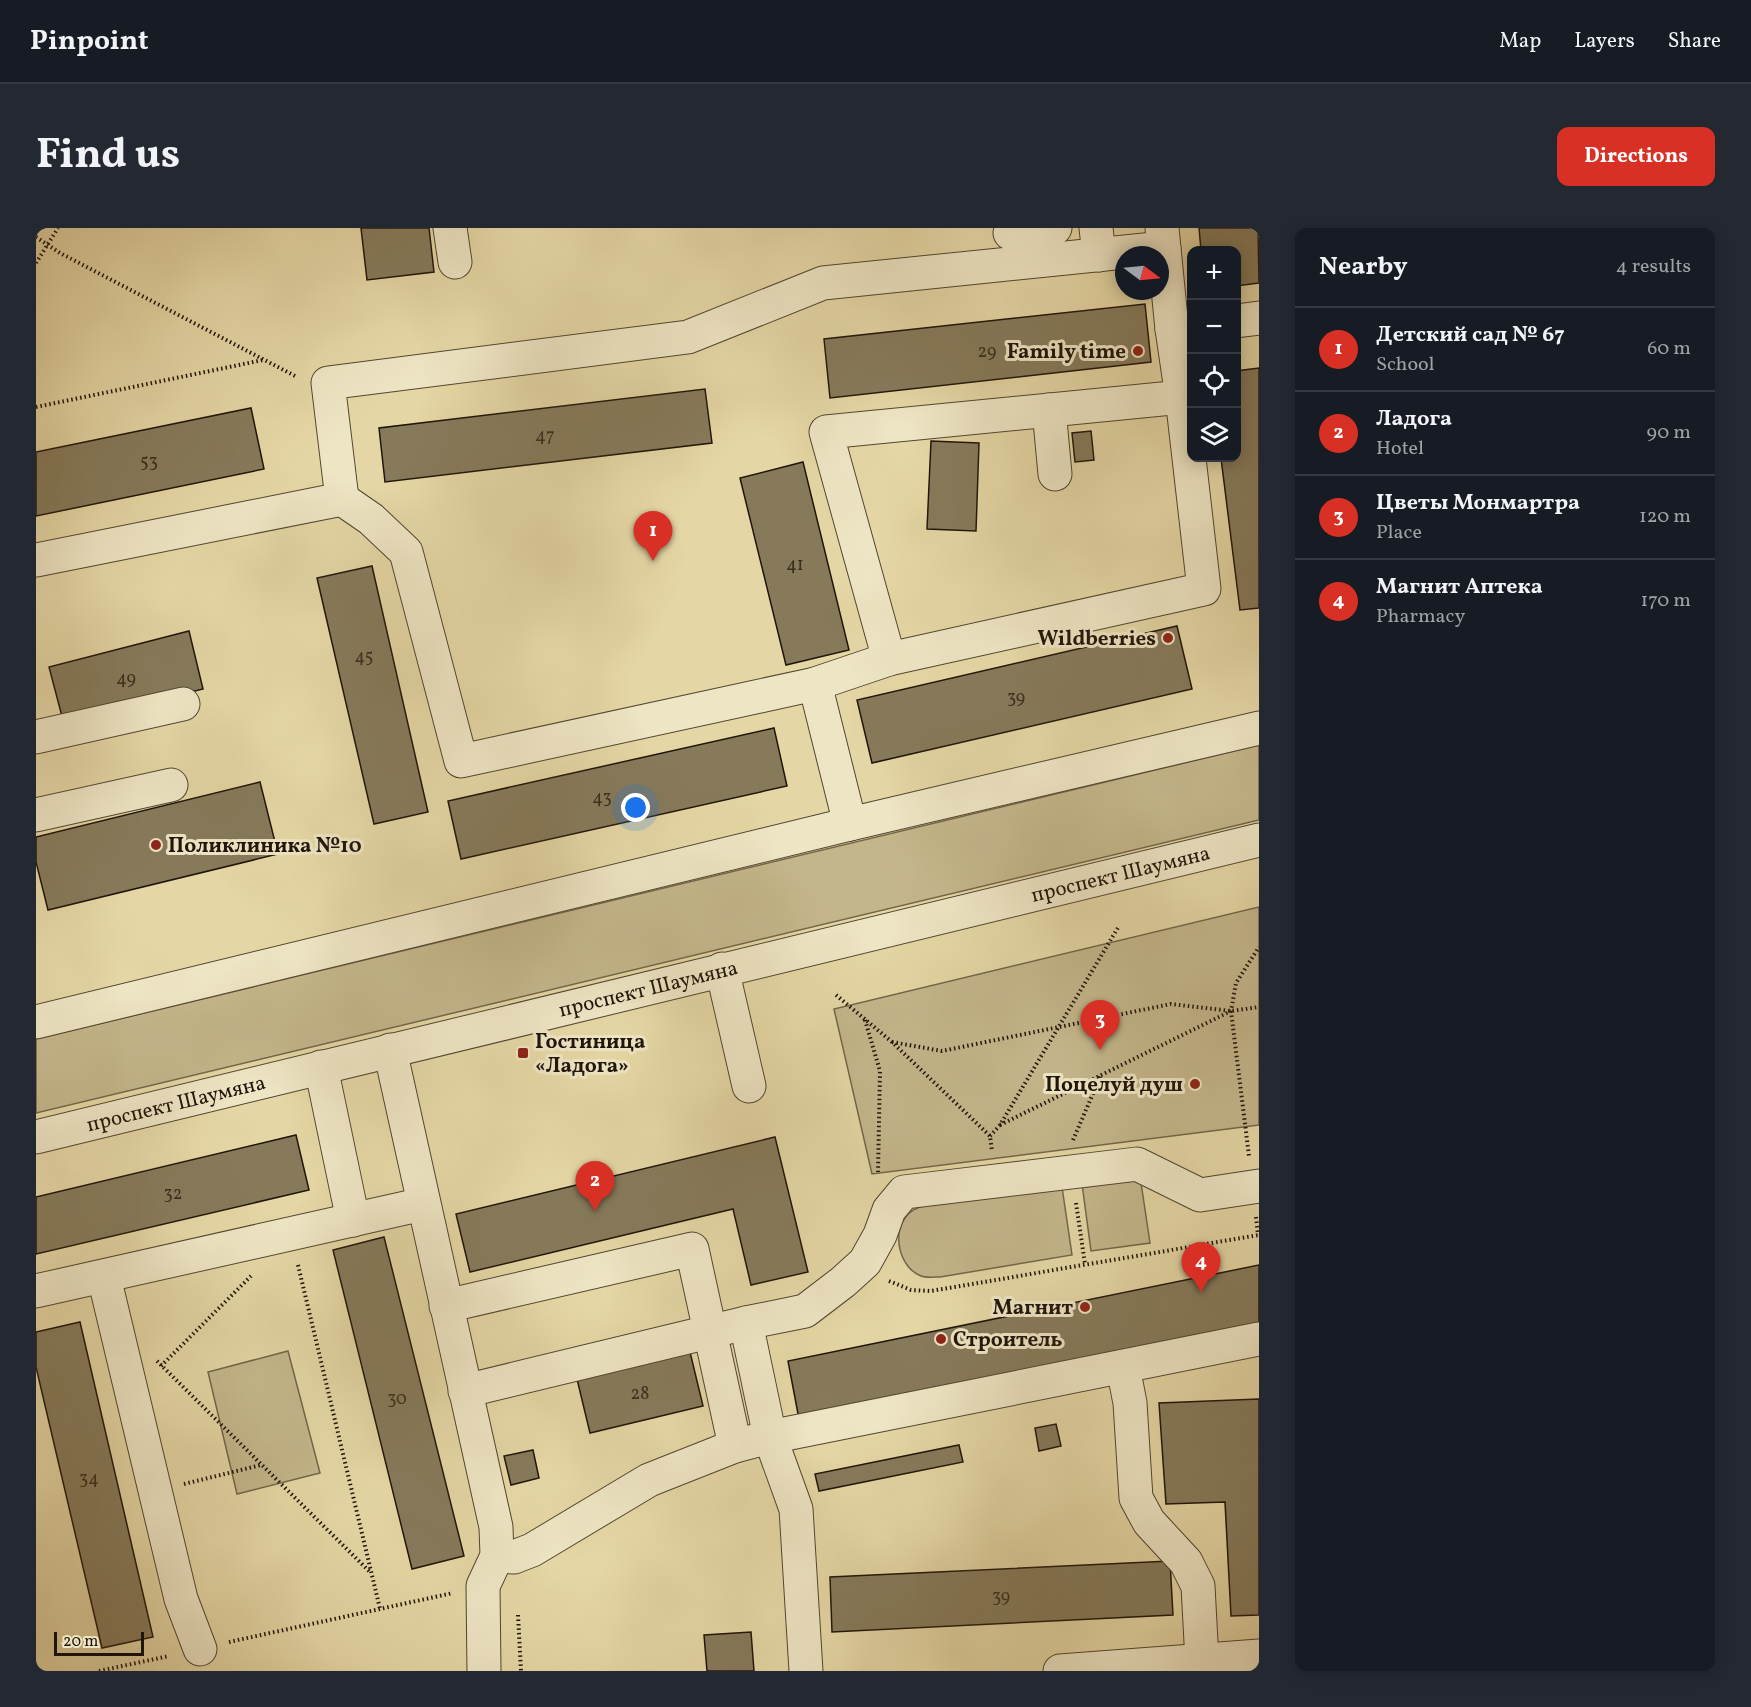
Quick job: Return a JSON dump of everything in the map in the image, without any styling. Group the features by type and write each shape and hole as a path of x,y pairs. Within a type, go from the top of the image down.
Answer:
{"street":[{"path":"450,228 454,262"},
{"path":"1010,233 1055,228"},
{"path":"36,560 342,499 371,519 406,552 460,761 815,684 889,659 1204,589 1182,397 1182,328 1163,238 1098,241 823,283 688,337 328,383 342,499"},
{"path":"1241,320 1259,318"},
{"path":"889,659 826,432 1182,397"},
{"path":"1049,410 1055,474"},
{"path":"815,684 850,824"},
{"path":"36,737 183,704"},
{"path":"36,1022 850,824 1259,728"},
{"path":"36,815 171,785"},
{"name":"проспект Шаумяна","path":"36,1137 1259,840"},
{"path":"722,969 749,1086"},
{"path":"390,1050 496,1527 497,1556 483,1586 484,1671"},
{"path":"321,1067 353,1220"},
{"path":"465,1391 746,1323 805,1311 865,1262 880,1235 889,1210 904,1192 1137,1164 1200,1194 1256,1186"},
{"path":"36,1291 423,1204"},
{"path":"446,1306 692,1249 712,1332 735,1446"},
{"path":"104,1277 181,1599 200,1649"},
{"path":"746,1323 770,1437 796,1509 806,1671"},
{"path":"497,1556 514,1557 532,1550 649,1480 735,1446 770,1437 1259,1339"},
{"path":"1123,1366 1130,1402 1136,1498 1149,1522 1186,1562 1198,1586 1202,1660"},
{"path":"1060,1671 1259,1656"}],"path":[{"path":"36,262 58,228"},
{"path":"36,237 60,253 313,386 328,383"},
{"path":"36,407 264,360"},
{"path":"990,1136 1000,1125 1119,926"},
{"path":"865,1262 891,1283 910,1290 931,1291 1258,1235 1256,1186 1231,1011 1236,982 1259,947"},
{"path":"836,995 892,1042 990,1136 995,1181"},
{"path":"892,1042 942,1051 1171,1004 1231,1011 1259,1007"},
{"path":"1000,1125 1231,1011"},
{"path":"864,1018 880,1071 877,1163 880,1190 889,1210"},
{"path":"162,1365 291,1235"},
{"path":"291,1235 380,1609"},
{"path":"154,1357 372,1574"},
{"path":"155,1491 261,1464"},
{"path":"99,1671 483,1586"}],"shaded area":[{"path":"1259,745 1259,820 36,1113 36,1039"},
{"path":"1259,907 1259,1125 872,1174 834,1009"},
{"path":"1140,1176 1150,1243 1091,1251 1082,1184"},
{"path":"1062,1187 1072,1255 940,1277 923,1277 914,1272 903,1259 899,1242 901,1225 907,1215 916,1209 929,1204"},
{"path":"288,1351 320,1473 237,1494 208,1372"}],"building":[{"path":"361,228 429,228 434,272 367,280"},
{"path":"1199,228 1258,228 1259,283 1241,285 1241,246 1201,246"},
{"path":"1145,304 1151,362 830,398 824,339"},
{"path":"1259,368 1259,608 1240,610 1222,462 1241,462 1241,370"},
{"path":"705,389 712,443 385,482 379,428"},
{"path":"251,408 264,469 36,516 36,452"},
{"path":"1091,431 1094,460 1075,462 1072,433"},
{"path":"931,441 979,443 976,531 927,529"},
{"path":"803,462 849,650 786,665 740,478"},
{"path":"372,566 428,812 374,824 317,578"},
{"path":"1177,626 1192,689 872,763 857,700"},
{"path":"189,631 203,689 64,724 49,667"},
{"path":"774,728 787,786 461,859 448,801"},
{"name":"Поликлиника №10","path":"260,782 278,854 48,910 36,862 36,837"},
{"path":"296,1135 309,1190 36,1254 36,1197"},
{"path":"775,1137 808,1272 751,1285 733,1209 470,1272 456,1214"},
{"path":"384,1237 464,1556 412,1569 333,1250"},
{"path":"1259,1265 1259,1325 799,1419 788,1361"},
{"path":"80,1322 153,1637 102,1648 36,1367 36,1332"},
{"path":"690,1352 703,1406 590,1433 577,1379"},
{"path":"1259,1399 1259,1615 1231,1616 1225,1502 1166,1504 1159,1403"},
{"path":"1056,1424 1061,1446 1039,1451 1035,1428"},
{"path":"959,1445 963,1462 819,1491 815,1474"},
{"path":"533,1450 539,1478 511,1485 504,1456"},
{"path":"1170,1561 1173,1615 832,1632 830,1577"},
{"path":"751,1632 754,1671 707,1671 704,1635"}],"place":[{"name":"Family time","path":"1138,351"},
{"name":"Детский сад № 67","path":"653,561"},
{"name":"Wildberries","path":"1168,638"},
{"name":"Поликлиника №10","path":"156,845"},
{"name":"Цветы Монмартра","path":"1100,1050"},
{"name":"Гостиница «Ладога»","path":"523,1053"},
{"name":"Поцелуй душ","path":"1195,1084"},
{"name":"Ладога","path":"595,1211"},
{"name":"Магнит Аптека","path":"1201,1292"},
{"name":"Магнит","path":"1085,1307"},
{"name":"Строитель","path":"941,1339"}]}
